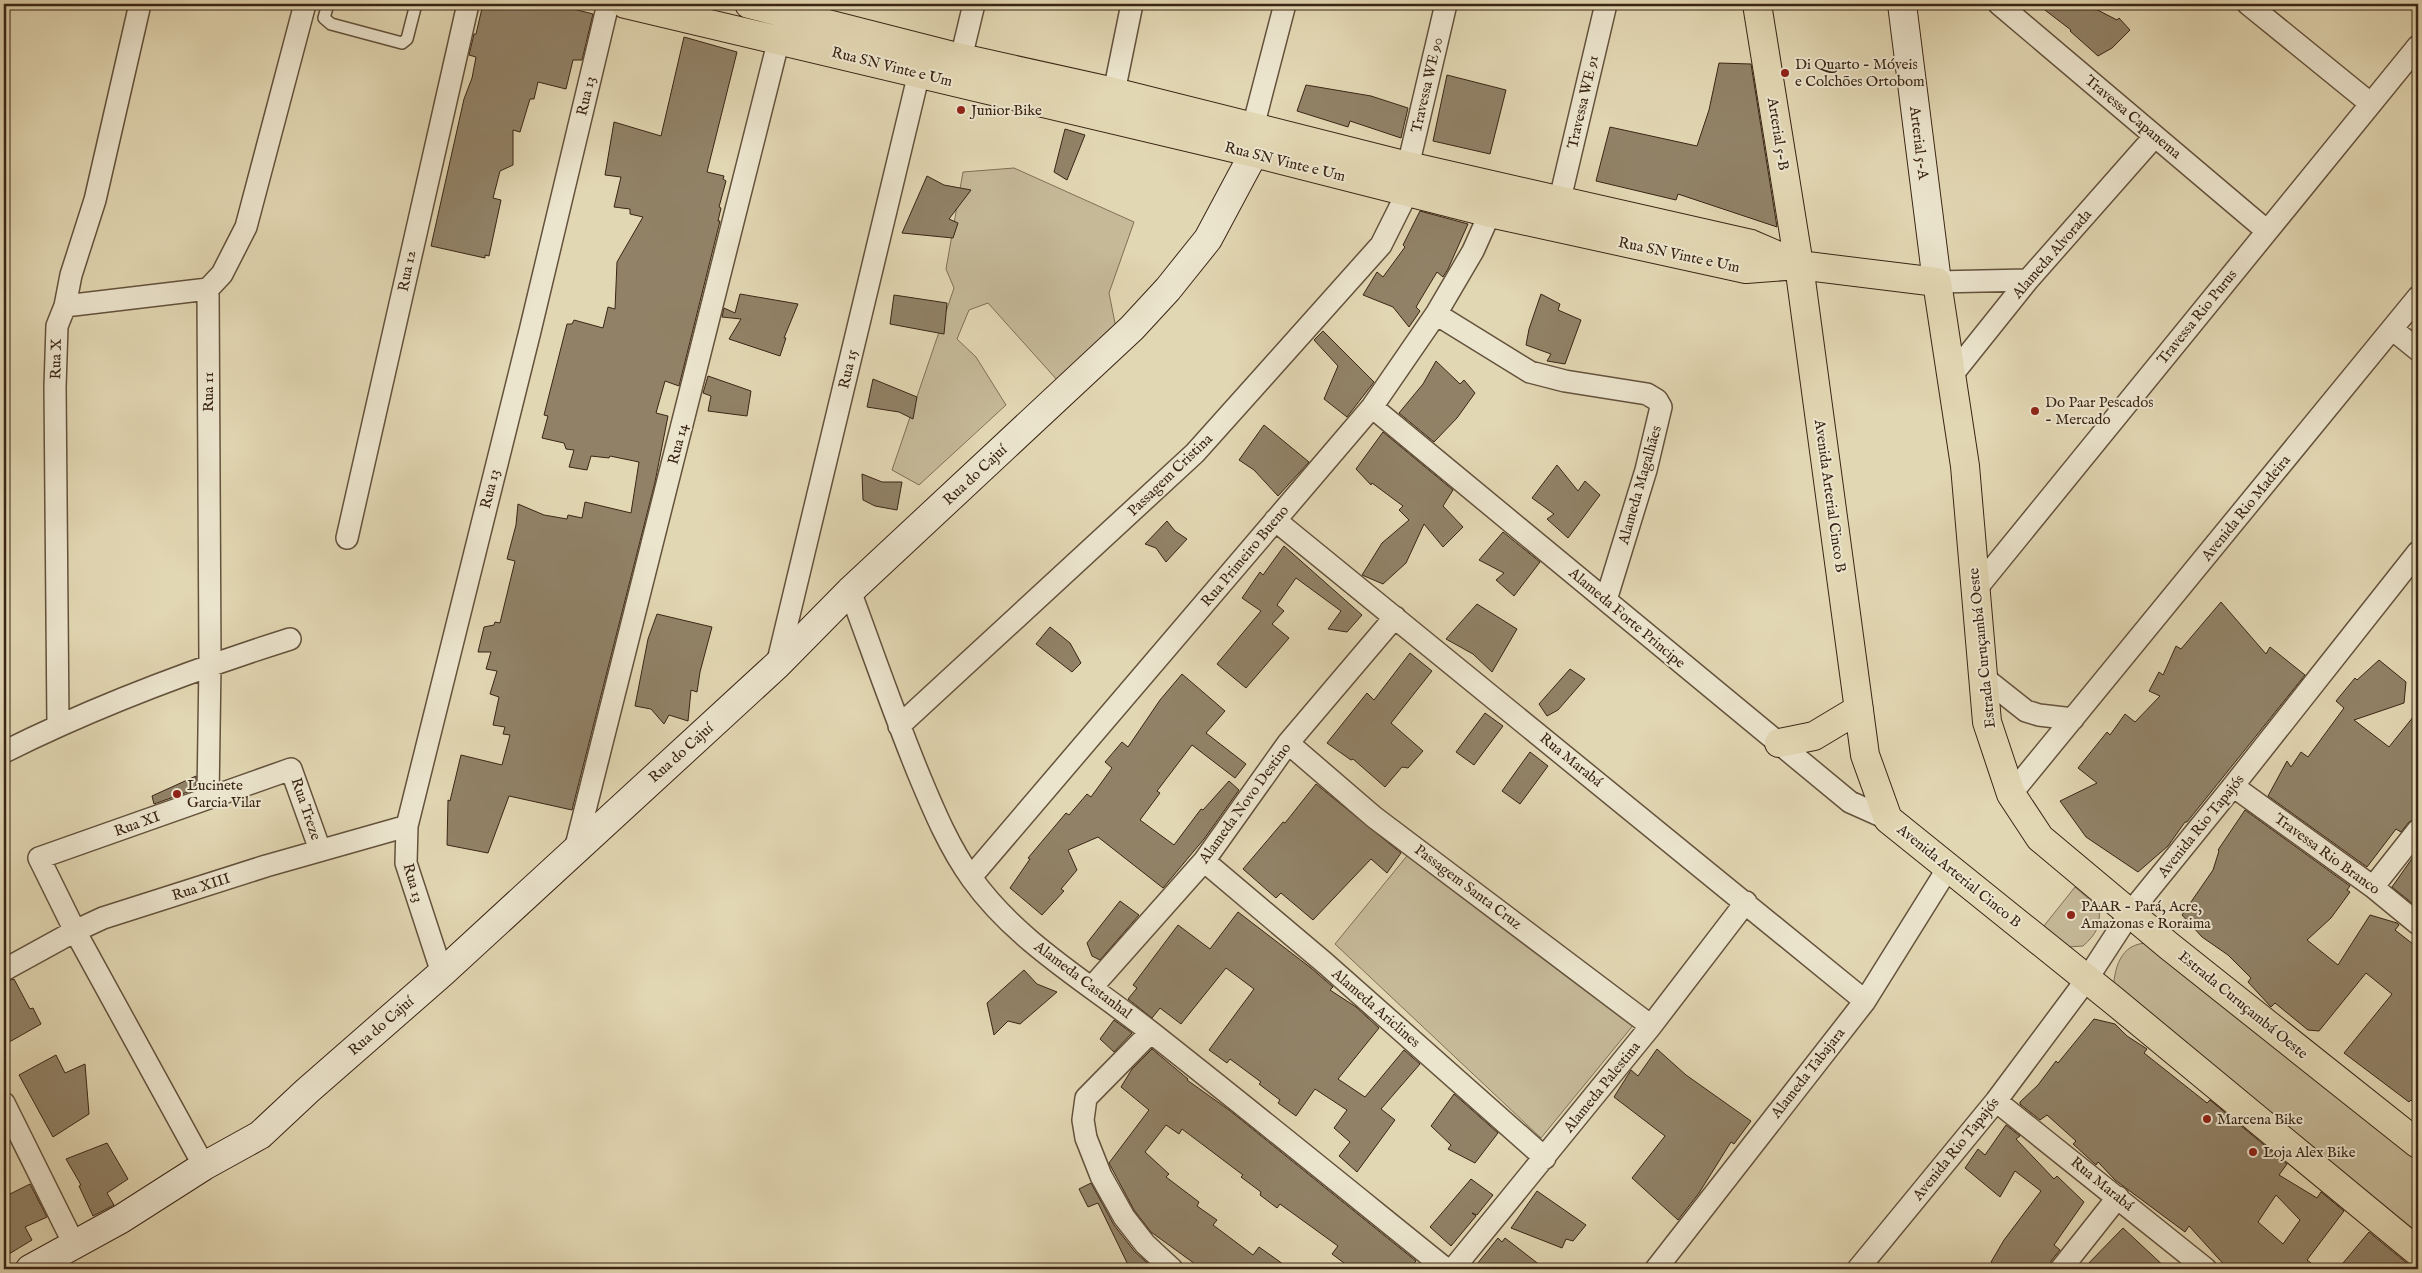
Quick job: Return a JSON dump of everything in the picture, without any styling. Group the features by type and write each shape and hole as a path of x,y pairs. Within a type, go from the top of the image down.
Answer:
{"main road":[{"name":"Rua SN Vinte e Um","path":"626,4 780,39 961,58 1114,92 1406,193 1490,214 1746,269 1798,265"},
{"name":"Rua SN Vinte e Um","path":"749,4 814,12 870,48 919,73 1254,140 1408,166 1560,199 1751,244 1798,265"},
{"name":"Arterial 5-B","path":"1758,4 1798,265"},
{"path":"1456,205 1463,178"},
{"path":"1798,265 1936,282"},
{"name":"Avenida Arterial Cinco B","path":"1798,265 1865,756 1888,819 2087,979 2418,1252"},
{"name":"Estrada Curuçambá Oeste","path":"1936,282 1965,466 1987,722 2011,794 2040,838 2130,913 2418,1144"},
{"path":"1779,744 1814,736 1859,709"}],"street":[{"name":"Rua X","path":"58,725 57,326 65,306 71,275 95,200 140,4"},
{"path":"65,306 208,289 222,274 246,227 305,4"},
{"name":"Rua 12","path":"347,538 468,4"},
{"name":"Rua 13","path":"442,973 406,863 407,826 530,331 608,4"},
{"path":"961,58 974,4"},
{"path":"1114,92 1132,4"},
{"path":"1254,140 1285,4"},
{"name":"Travessa WE 90","path":"1408,166 1446,4"},
{"name":"Travessa WE 91","path":"1560,199 1606,4"},
{"name":"Arterial 5-A","path":"1902,4 1936,282"},
{"name":"Travessa Capanema","path":"1998,4 2267,231"},
{"path":"2248,4 2371,104"},
{"name":"Rua 14","path":"575,850 780,39"},
{"name":"Travessa Rio Purus","path":"1976,589 2418,46"},
{"name":"Rua 15","path":"778,665 919,73"},
{"name":"Alameda Alvorada","path":"1952,375 2028,280 2155,136"},
{"name":"Rua do Cajuí","path":"30,1269 75,1246 204,1166 260,1135 307,1091 442,973 778,665 850,591 1132,328 1168,289 1208,239 1254,140"},
{"name":"Passagem Cristina","path":"899,726 1195,454 1381,245 1406,193"},
{"name":"Rua Primeiro Bueno","path":"971,877 1372,407 1436,314 1473,251 1490,214"},
{"path":"1936,282 2028,280"},
{"name":"Rua 11","path":"208,289 210,664 208,798"},
{"name":"Avenida Rio Madeira","path":"2011,794 2418,297"},
{"name":"Alameda Magalhães","path":"1436,314 1530,372 1564,381 1647,394 1656,400 1661,407 1646,470 1606,600"},
{"path":"2392,329 2418,350"},
{"name":"Alameda Forte Principe","path":"1372,407 1850,802 1888,819"},
{"name":"Rua Marabá","path":"1275,520 1746,902 1865,1001"},
{"name":"Avenida Rio Tapajós","path":"1858,1269 1996,1101 2087,979 2130,913 2418,552"},
{"name":"Alameda Castanhal","path":"850,591 899,726 934,810 952,848 971,877 1004,918 1058,963 1151,1032 1446,1269"},
{"name":"Alameda Novo Destino","path":"1092,987 1204,861 1288,743 1395,617"},
{"path":"4,752 58,725 210,664 290,639"},
{"path":"1983,677 2026,711 2039,715 2073,719"},
{"name":"Passagem Santa Cruz","path":"1288,743 1374,817 1652,1026"},
{"name":"Rua XI","path":"75,931 40,858 291,769"},
{"name":"Rua Treze","path":"291,769 320,850"},
{"name":"Travessa Rio Branco","path":"2233,786 2373,887 2418,924"},
{"name":"Rua XIII","path":"4,970 75,931 103,918 320,850 407,826"},
{"path":"2373,887 2418,830"},
{"name":"Alameda Ariclines","path":"1204,861 1333,970 1545,1158"},
{"name":"Alameda Tabajara","path":"1656,1269 1865,1001 1948,868"},
{"name":"Alameda Palestina","path":"1454,1269 1652,1026 1746,902"},
{"path":"75,931 204,1166"},
{"path":"1151,1032 1086,1098 1083,1120 1086,1138 1101,1176 1124,1217 1145,1244 1172,1269"},
{"name":"Rua Marabá","path":"1996,1101 2206,1269"},
{"path":"4,1102 75,1246"},
{"path":"2061,1269 2118,1197"}],"lane":[{"path":"328,4 324,18 331,24 402,42 407,39 416,4"}],"shaded area":[{"path":"1014,168 1134,222 1109,293 1117,333 1058,381 988,303 969,310 957,339 976,357 1006,405 919,485 892,470 954,288 946,269 963,172"},
{"path":"1411,851 1635,1023 1541,1138 1335,944"},
{"path":"2075,887 2099,908 2099,920 2097,930 2083,946 2067,947 2043,927"},
{"path":"2166,943 2418,1144 2418,1252 2113,1000 2117,967 2125,952 2139,944"}],"building":[{"path":"483,4 554,4 593,14 582,60 573,60 566,89 538,82 534,99 530,99 520,132 513,130 513,165 500,171 493,198 501,200 489,256 485,255 485,258 431,246 464,99 472,78 476,57 469,55"},
{"path":"2037,4 2086,4 2117,20 2119,18 2130,30 2112,48 2098,56 2071,30"},
{"path":"684,37 737,52 707,172 724,176 723,179 726,181 719,207 721,208 718,221 720,221 679,386 665,381 656,413 668,416 655,482 572,810 509,796 488,853 447,845 448,800 450,801 461,755 502,765 510,735 503,734 505,727 493,725 499,697 490,694 497,671 486,669 491,652 478,652 484,627 494,625 495,622 500,623 515,561 507,559 516,525 518,504 544,515 567,519 568,515 582,518 585,502 631,513 639,462 610,456 609,458 591,456 587,470 569,467 574,450 566,449 564,443 542,438 548,416 544,415 567,324 572,324 574,320 603,328 608,307 615,309 617,262 643,217 630,214 630,209 614,207 621,177 605,175 614,122 661,136"},
{"path":"1719,63 1751,64 1777,227 1678,194 1676,200 1596,181 1610,127 1697,146 1709,110"},
{"path":"1447,75 1506,90 1490,154 1433,141"},
{"path":"1306,85 1371,96 1408,108 1401,138 1350,121 1348,127 1297,111"},
{"path":"1065,129 1085,135 1067,180 1054,172"},
{"path":"927,176 944,185 971,190 949,219 958,223 953,238 902,233"},
{"path":"1420,211 1468,224 1448,269 1443,277 1437,272 1416,307 1420,311 1409,327 1393,307 1363,295 1377,272 1383,277 1405,247 1403,245"},
{"path":"740,294 798,304 784,338 786,338 780,356 729,339 741,319 722,317 724,308 735,313"},
{"path":"1541,294 1560,304 1558,310 1581,320 1565,364 1547,361 1551,354 1526,345 1529,329"},
{"path":"894,295 947,303 944,334 890,324"},
{"path":"1323,331 1374,382 1347,417 1324,399 1338,366 1314,340"},
{"path":"1436,361 1460,384 1464,380 1475,393 1457,418 1434,442 1399,413 1423,384"},
{"path":"708,376 751,391 747,416 708,411 711,396 703,393"},
{"path":"873,379 917,397 913,419 899,412 867,407"},
{"path":"1264,425 1309,462 1278,496 1254,470 1239,460"},
{"path":"1383,432 1453,490 1443,506 1463,527 1443,547 1424,524 1406,563 1383,584 1362,575 1382,543 1409,520 1399,510 1403,506 1372,483 1371,485 1356,469"},
{"path":"1557,465 1578,491 1585,481 1600,495 1568,538 1547,519 1554,514 1532,498"},
{"path":"862,474 882,482 902,482 897,510 875,506 863,500"},
{"path":"1167,521 1175,531 1187,539 1166,562 1156,548 1145,544"},
{"path":"1503,532 1540,562 1514,596 1496,580 1504,573 1479,560"},
{"path":"1284,546 1362,615 1347,632 1328,629 1341,611 1296,578 1277,605 1284,611 1272,624 1289,638 1246,688 1217,664 1261,611 1242,598 1260,572 1263,575"},
{"path":"2221,602 2266,654 2270,647 2305,675 2187,822 2185,822 2168,846 2138,872 2086,837 2060,801 2097,783 2078,768 2107,732 2110,735 2125,714 2135,722 2160,696 2149,691 2159,672 2163,675 2176,646 2181,649"},
{"path":"1477,604 1517,629 1492,672 1473,654 1446,639"},
{"path":"657,614 712,627 700,672 697,692 691,690 688,721 669,715 664,724 651,709 635,706 648,639"},
{"path":"1050,627 1070,643 1081,663 1072,672 1036,644"},
{"path":"1410,653 1432,671 1391,723 1423,751 1408,768 1402,767 1385,787 1353,759 1351,760 1327,743 1367,693 1374,700"},
{"path":"2379,660 2406,682 2404,703 2354,720 2389,747 2418,711 2418,818 2409,822 2401,832 2396,829 2367,867 2268,796 2287,761 2291,767 2301,752 2308,757 2344,708 2336,701 2355,678 2357,680"},
{"path":"1570,669 1585,679 1558,710 1547,716 1539,704"},
{"path":"1182,674 1225,711 1206,733 1246,764 1235,778 1192,745 1157,791 1160,793 1140,820 1174,845 1201,809 1203,810 1229,781 1239,790 1204,839 1163,888 1098,837 1068,850 1077,870 1061,889 1064,891 1042,915 1010,888 1030,859 1028,858 1066,813 1069,815 1087,794 1091,797 1112,768 1105,762 1122,742 1128,747 1160,700"},
{"path":"1485,713 1503,726 1474,765 1456,752"},
{"path":"1530,752 1548,766 1520,804 1502,791"},
{"path":"196,776 196,789 154,804 152,796"},
{"path":"1316,784 1401,853 1387,873 1371,859 1313,920 1281,893 1276,898 1243,869 1283,822 1285,823"},
{"path":"2245,810 2350,886 2347,890 2350,892 2331,918 2307,940 2338,965 2370,915 2397,923 2399,925 2395,930 2418,948 2418,1106 2411,1100 2409,1102 2344,1053 2392,994 2366,973 2319,1031 2308,1030 2275,1003 2271,1007 2248,982 2251,978 2228,955 2202,937 2182,915 2213,870 2218,850"},
{"path":"2418,850 2418,908 2392,887"},
{"path":"1120,901 1139,915 1100,960 1092,956 1087,943"},
{"path":"1238,912 1311,968 1333,987 1330,990 1356,1007 1379,1028 1338,1079 1365,1097 1404,1050 1420,1064 1381,1109 1395,1120 1357,1172 1339,1156 1350,1142 1334,1128 1347,1110 1315,1089 1296,1116 1278,1103 1280,1100 1259,1084 1261,1082 1230,1059 1227,1063 1209,1050 1254,989 1226,968 1181,1024 1160,1008 1152,1018 1128,999 1137,988 1133,985 1178,925 1210,949"},
{"path":"1024,970 1037,984 1057,992 1020,1024 1008,1021 994,1035 987,1003"},
{"path":"14,979 30,1009 33,1008 41,1024 4,1045 4,982"},
{"path":"2094,1019 2115,1024 2127,1036 2147,1049 2144,1053 2207,1103 2210,1100 2287,1164 2279,1175 2317,1198 2321,1192 2344,1211 2307,1260 2319,1269 2228,1269 2189,1226 2185,1232 2115,1180 2098,1162 2096,1165 2073,1144 2076,1141 2047,1115 2040,1120 2020,1104 2038,1085 2056,1061 2058,1063","holes":["2276,1195 2300,1220 2283,1244 2258,1222"]},
{"path":"1114,1020 1132,1033 1114,1052 1100,1039"},
{"path":"1152,1049 1187,1080 1229,1110 1416,1261 1410,1269 1352,1269 1332,1254 1338,1246 1280,1204 1277,1208 1260,1195 1261,1192 1241,1177 1243,1175 1182,1129 1179,1134 1166,1125 1145,1152 1169,1174 1166,1177 1199,1202 1197,1206 1217,1220 1213,1225 1253,1255 1259,1247 1290,1269 1202,1269 1151,1232 1134,1210 1109,1163 1149,1110 1121,1087 1132,1069"},
{"path":"1657,1049 1686,1075 1751,1121 1734,1144 1731,1142 1699,1193 1678,1220 1632,1178 1665,1136 1614,1097 1631,1070 1638,1076"},
{"path":"56,1055 65,1073 85,1064 89,1114 53,1137 19,1075"},
{"path":"1454,1094 1498,1133 1475,1163 1448,1149 1451,1145 1431,1126"},
{"path":"2006,1125 2020,1136 2016,1139 2054,1179 2057,1176 2084,1202 2054,1245 2060,1250 2051,1261 2049,1269 2000,1269 1991,1262 2004,1240 2041,1191 2015,1171 2000,1197 1965,1168 1978,1149 1985,1155"},
{"path":"107,1143 128,1179 107,1193 114,1205 93,1216 79,1186 81,1185 66,1159"},
{"path":"1471,1179 1493,1195 1477,1215 1472,1213 1476,1216 1451,1246 1430,1227"},
{"path":"1091,1183 1114,1225 1135,1252 1154,1269 1130,1269 1098,1203 1088,1207 1079,1189"},
{"path":"30,1184 47,1217 25,1227 32,1240 4,1257 4,1197"},
{"path":"1537,1191 1586,1225 1573,1241 1566,1239 1562,1248 1511,1228"},
{"path":"2123,1228 2138,1242 2167,1269 2083,1269"},
{"path":"2369,1232 2408,1264 2418,1267 2418,1269 2338,1269"},
{"path":"1498,1238 1502,1242 1505,1238 1545,1269 1473,1269"}],"place":[{"name":"Di Quarto - Móveis e Colchões Ortobom","path":"1785,73"},
{"name":"Junior Bike","path":"961,110"},
{"name":"Do Paar Pescados - Mercado","path":"2035,411"},
{"name":"Lucinete Garcia Vilar","path":"177,794"},
{"name":"PAAR - Pará, Acre, Amazonas e Roraima","path":"2071,915"},
{"name":"Marcena Bike","path":"2207,1119"},
{"name":"Loja Alex Bike","path":"2253,1152"}]}
